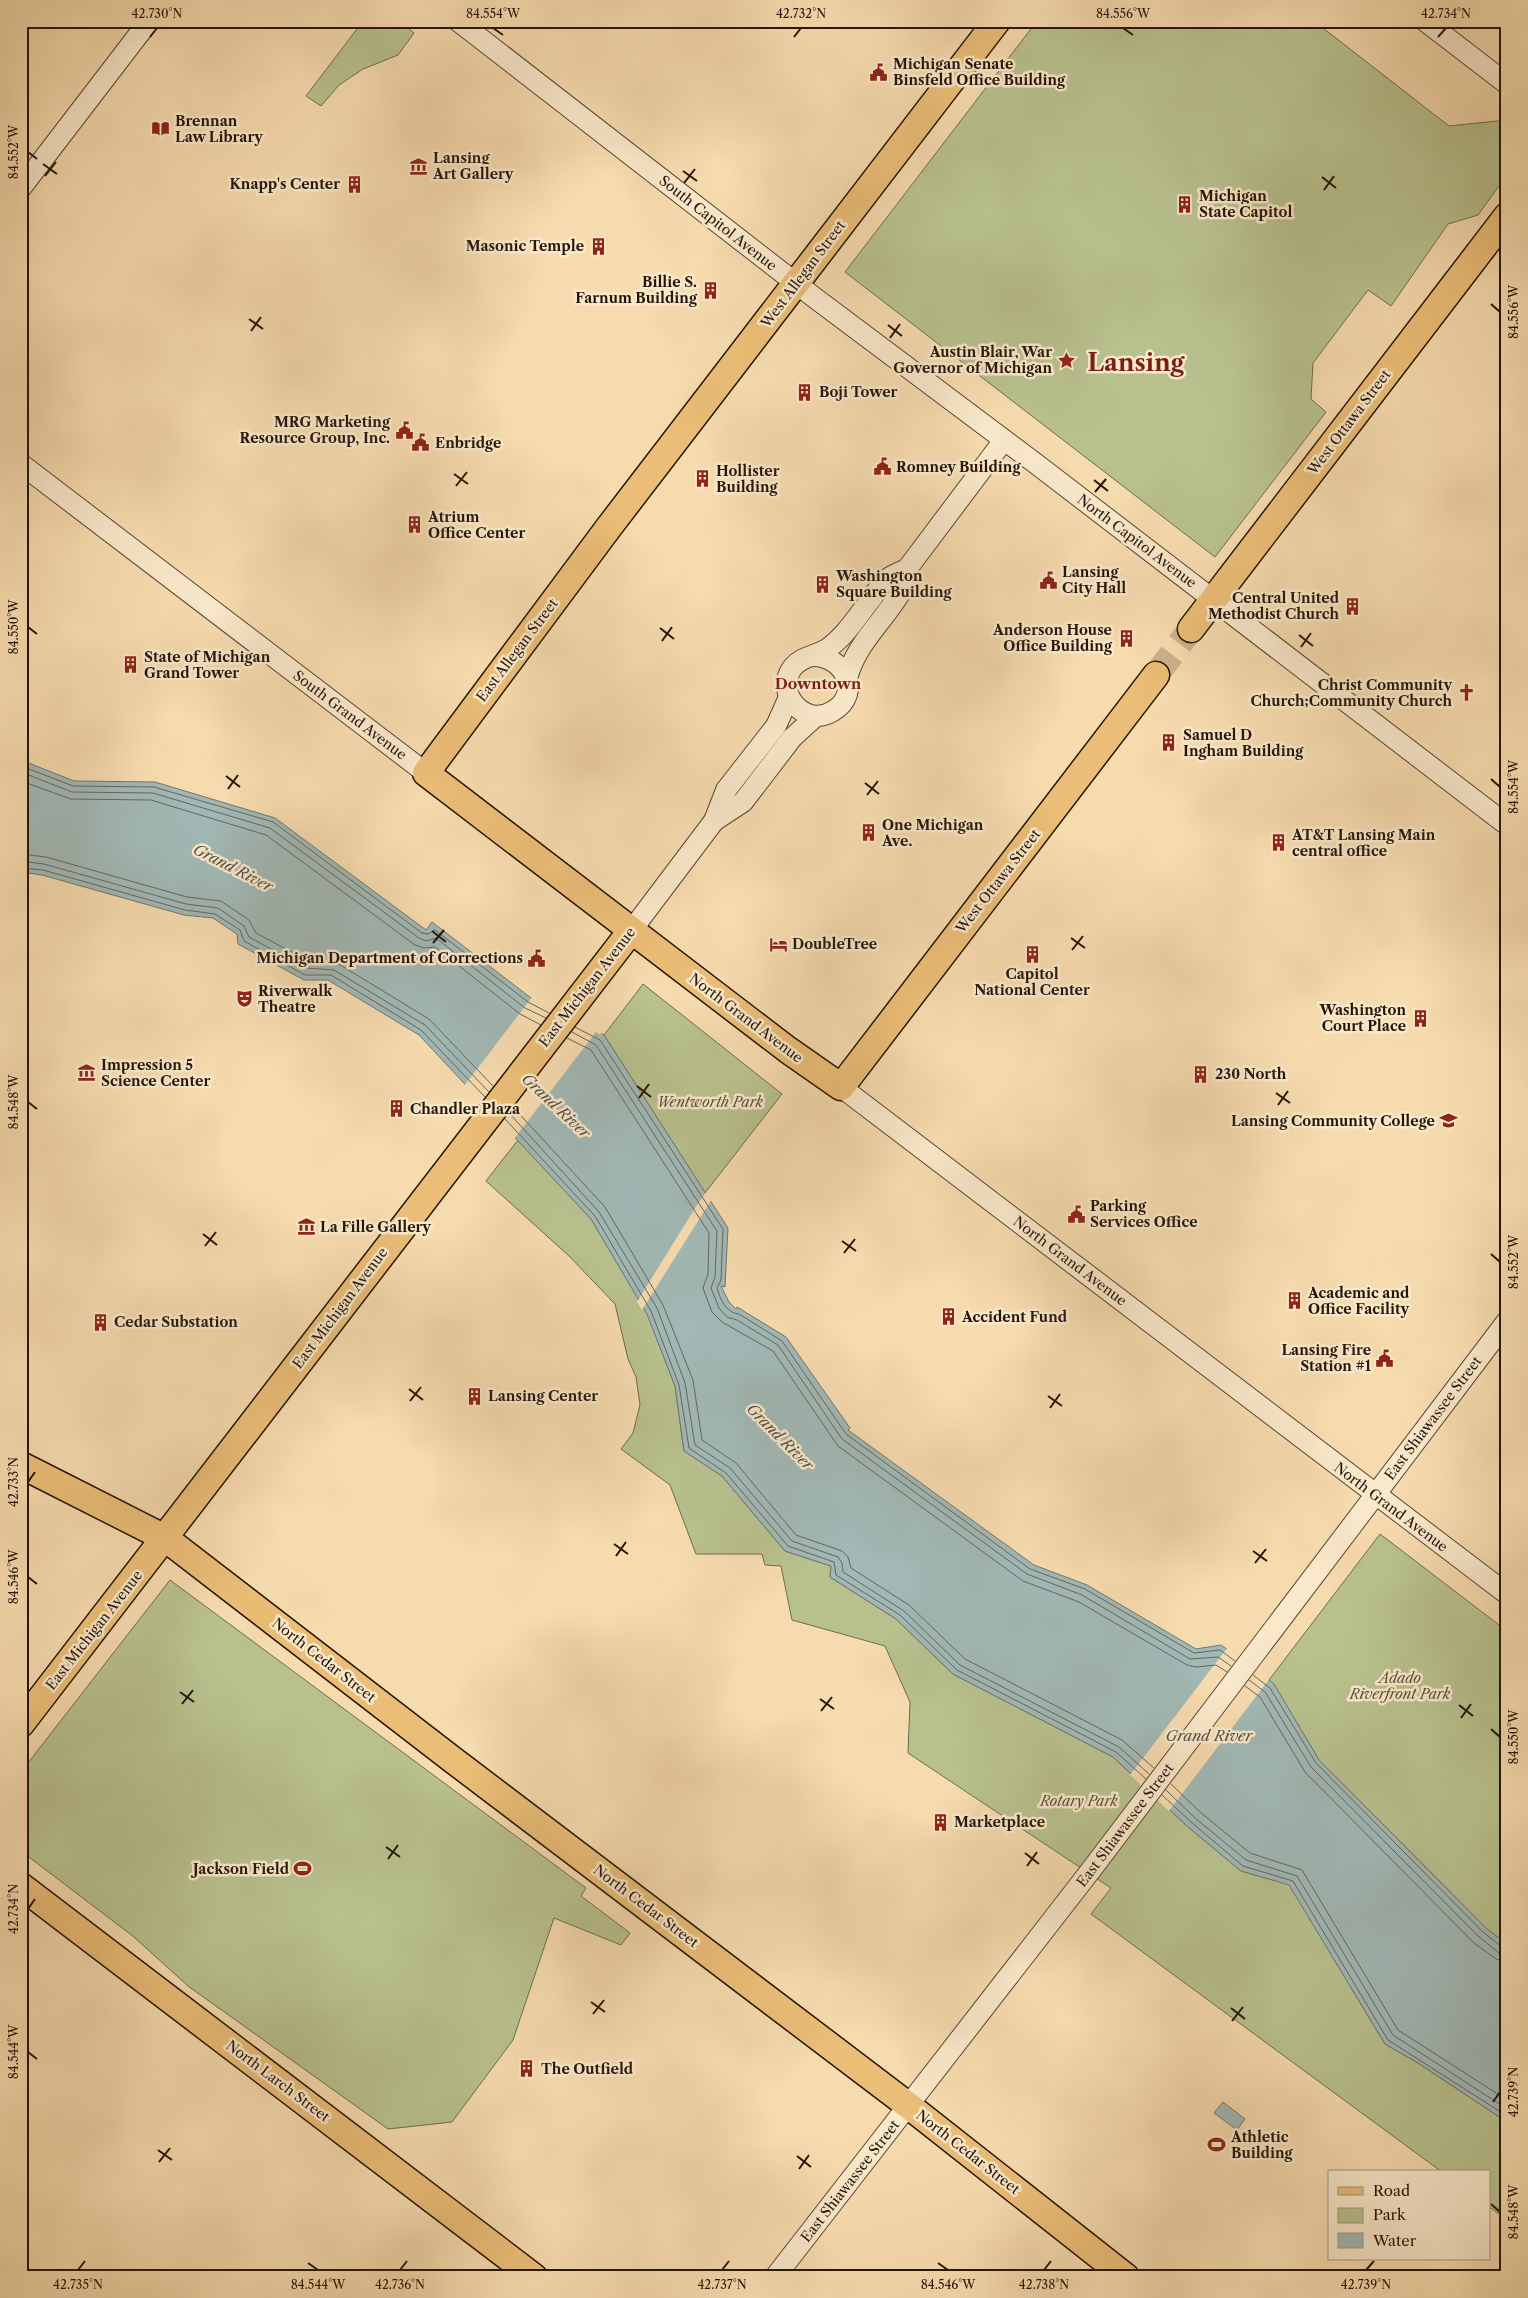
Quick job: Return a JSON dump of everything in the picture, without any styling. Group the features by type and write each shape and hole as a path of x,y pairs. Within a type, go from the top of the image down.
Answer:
{"main road":[{"name":"West Allegan Street","path":"609,528 997,21"},
{"name":"West Ottawa Street","path":"1191,629 1507,216"},
{"name":"East Allegan Street","path":"426,773 609,528"},
{"name":"West Ottawa Street","path":"841,1087 1156,675"},
{"name":"South Grand Avenue","path":"426,773 631,931"},
{"name":"North Grand Avenue","path":"631,931 816,1071 841,1087"},
{"name":"East Michigan Avenue","path":"21,1724 631,931"},
{"name":"North Cedar Street","path":"21,1464 165,1538 445,1754 908,2106 1126,2277"},
{"name":"North Larch Street","path":"21,1886 534,2277"}],"street":[{"path":"21,188 149,21"},
{"name":"South Capitol Avenue","path":"458,21 796,284 1004,440"},
{"path":"1425,21 1507,84"},
{"path":"907,569 885,580 842,637 826,650 800,661 789,674 787,683 789,696 800,710 816,716 830,713 843,702 850,666 858,649 900,594 907,569 1004,440"},
{"name":"North Capitol Avenue","path":"1004,440 1507,825"},
{"name":"South Grand Avenue","path":"21,464 426,773"},
{"path":"812,656 832,659 840,666 847,679"},
{"name":"East Michigan Avenue","path":"631,931 714,821 726,790 776,726 789,696"},
{"name":"East Michigan Avenue","path":"714,821 743,802 792,738 816,716"},
{"name":"North Grand Avenue","path":"841,1087 1507,1594"},
{"name":"East Shiawassee Street","path":"775,2277 1091,1870 1507,1322"}],"green space":[{"path":"363,21 399,21 414,33 398,55 363,69 339,85 321,106 306,96"},
{"path":"1037,21 1314,21 1449,126 1507,120 1507,175 1478,215 1448,224 1391,306 1368,290 1313,363 1311,399 1326,412 1215,557 845,272"},
{"name":"Wentworth Park","path":"643,984 782,1094 705,1193 604,1035"},
{"name":"Rotary Park","path":"518,1140 591,1219 647,1313 675,1386 684,1451 722,1476 785,1551 831,1566 830,1577 896,1619 953,1674 1113,1757 1187,1826 1241,1871 1289,1884 1385,2044 1418,2063 1507,2122 1507,2219 1490,2208 1490,2170 1439,2170 1091,1914 1111,1888 908,1753 910,1702 885,1646 792,1620 781,1566 765,1565 762,1554 696,1554 670,1485 621,1449 633,1433 640,1405 636,1377 628,1359 615,1304 569,1256 486,1181"},
{"name":"Adado Riverfront Park","path":"1380,1534 1507,1631 1507,1944 1487,1929 1319,1760 1274,1685 1269,1680"},
{"name":"Jackson Field","path":"170,1580 586,1888 581,1896 630,1933 621,1945 554,1918 513,2040 452,2122 388,2129 188,1986 134,1937 21,1851 21,1772"}],"water":[{"name":"Grand River","path":"21,760 74,781 155,782 275,818 426,930 432,922 531,998 604,1035 728,1228 725,1287 721,1286 729,1302 736,1309 737,1307 786,1337 850,1428 848,1430 1034,1565 1087,1585 1196,1649 1221,1645 1269,1680 1274,1684 1319,1760 1487,1929 1507,1944 1507,2122 1418,2063 1385,2044 1289,1885 1241,1871 1187,1826 1113,1757 953,1674 896,1619 830,1577 831,1566 785,1551 722,1476 684,1451 675,1386 647,1314 591,1219 419,1035 328,980 304,980 238,944 237,934 213,918 184,915 42,875 21,872"},
{"path":"1223,2102 1245,2119 1237,2130 1214,2113"}],"pier":[{"path":"533,996 602,1032 600,1035 596,1032 514,1139 464,1086"},
{"path":"707,1191 712,1199 642,1310 637,1302"},
{"path":"1228,1647 1270,1678 1169,1811 1130,1775"}],"tunnel":[{"path":"1156,675 1191,629"}],"place":[{"name":"Michigan Senate Binsfeld Office Building","path":"879,72"},
{"name":"Brennan Law Library","path":"161,129"},
{"name":"Lansing Art Gallery","path":"419,166"},
{"name":"Knapp's Center","path":"354,184"},
{"name":"Michigan State Capitol","path":"1185,204"},
{"name":"Masonic Temple","path":"598,246"},
{"name":"Billie S. Farnum Building","path":"711,290"},
{"name":"Austin Blair, War Governor of Michigan","path":"1066,360"},
{"name":"Boji Tower","path":"805,392"},
{"name":"MRG Marketing Resource Group, Inc.","path":"404,430"},
{"name":"Enbridge","path":"421,443"},
{"name":"Romney Building","path":"882,467"},
{"name":"Hollister Building","path":"702,479"},
{"name":"Atrium Office Center","path":"414,525"},
{"name":"Lansing City Hall","path":"1048,580"},
{"name":"Washington Square Building","path":"822,584"},
{"name":"Central United Methodist Church","path":"1353,606"},
{"name":"Anderson House Office Building","path":"1126,638"},
{"name":"State of Michigan Grand Tower","path":"130,665"},
{"name":"Christ Community Church;Community Church","path":"1466,693"},
{"name":"Samuel D Ingham Building","path":"1169,743"},
{"name":"One Michigan Ave.","path":"868,833"},
{"name":"AT&T Lansing Main central office","path":"1278,843"},
{"name":"DoubleTree","path":"778,944"},
{"name":"Capitol National Center","path":"1032,954"},
{"name":"Michigan Department of Corrections","path":"537,958"},
{"name":"Riverwalk Theatre","path":"244,999"},
{"name":"Washington Court Place","path":"1420,1018"},
{"name":"Impression 5 Science Center","path":"87,1073"},
{"name":"230 North","path":"1201,1074"},
{"name":"Chandler Plaza","path":"396,1109"},
{"name":"Lansing Community College","path":"1449,1121"},
{"name":"Parking Services Office","path":"1076,1214"},
{"name":"La Fille Gallery","path":"306,1227"},
{"name":"Academic and Office Facility","path":"1294,1301"},
{"name":"Accident Fund","path":"948,1317"},
{"name":"Cedar Substation","path":"100,1322"},
{"name":"Lansing Fire Station #1","path":"1385,1358"},
{"name":"Lansing Center","path":"474,1396"},
{"name":"Marketplace","path":"940,1822"},
{"name":"Jackson Field","path":"303,1869"},
{"name":"The Outfield","path":"527,2069"},
{"name":"Athletic Building","path":"1217,2145"}],"district":[{"name":"Lansing","path":"1136,363"},
{"name":"Downtown","path":"818,684"}]}
